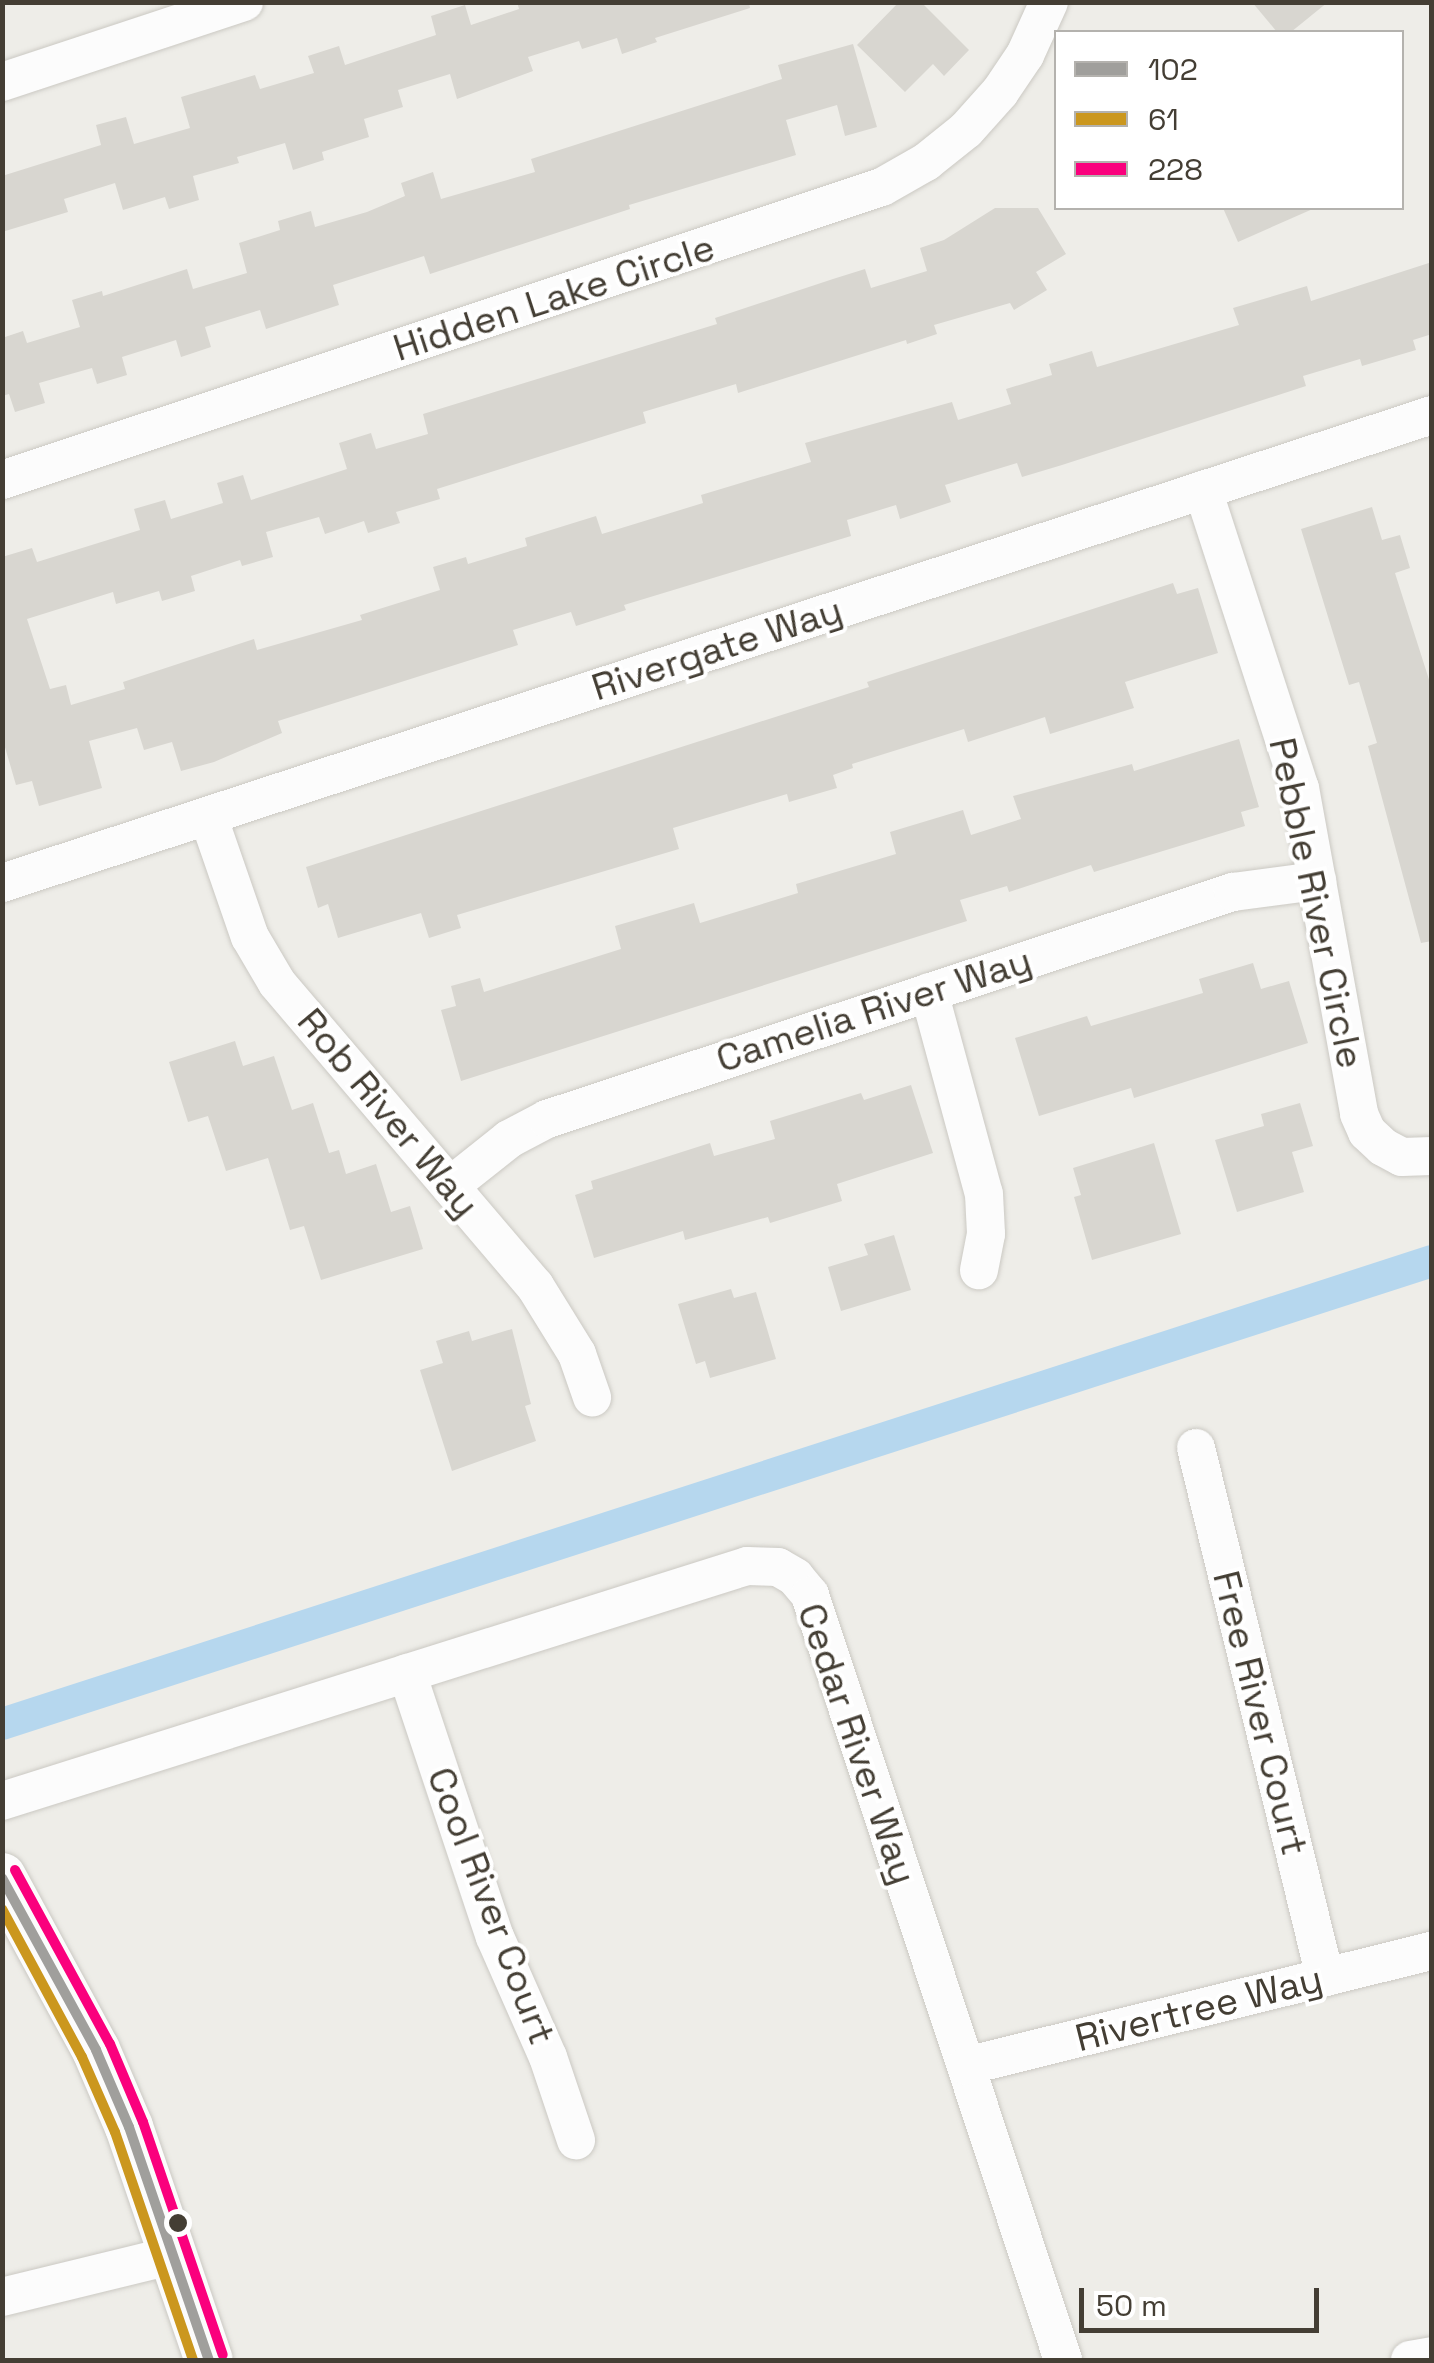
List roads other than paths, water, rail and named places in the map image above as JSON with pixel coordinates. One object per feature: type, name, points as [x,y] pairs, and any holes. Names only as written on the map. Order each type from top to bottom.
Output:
[{"type":"street","points":[[2,82],[244,2]]},
{"type":"street","name":"Hidden Lake Circle","points":[[2,480],[882,187],[926,162],[966,130],[1000,92],[1054,19]]},
{"type":"street","name":"Rivergate Way","points":[[2,883],[1432,415]]},
{"type":"street","name":"Pebble River Circle","points":[[1203,490],[1300,788],[1359,1114],[1383,1147],[1402,1156],[1432,1156]]},
{"type":"street","name":"Rob River Way","points":[[208,816],[250,937],[277,984],[556,1314],[578,1354],[592,1397]]},
{"type":"street","name":"Camelia River Way","points":[[450,1186],[482,1158],[547,1119],[1232,892],[1317,881]]},
{"type":"street","points":[[929,992],[984,1194],[986,1234],[979,1270]]},
{"type":"street","name":"Free River Court","points":[[1196,1448],[1325,1977]]},
{"type":"street","name":"Cedar River Way","points":[[2,1801],[747,1566],[778,1568],[796,1577],[810,1595],[1063,2360]]},
{"type":"street","name":"Cool River Court","points":[[407,1673],[495,1937],[548,2057],[576,2140]]},
{"type":"street","points":[[2,1877],[96,2050],[174,2255],[209,2360]]},
{"type":"street","name":"Rivertree Way","points":[[966,2066],[1432,1950]]},
{"type":"street","points":[[2,2297],[174,2255]]},
{"type":"street","points":[[1410,2360],[1432,2356]]},
{"type":"waterway","points":[[2,1724],[1432,1261]]}]
